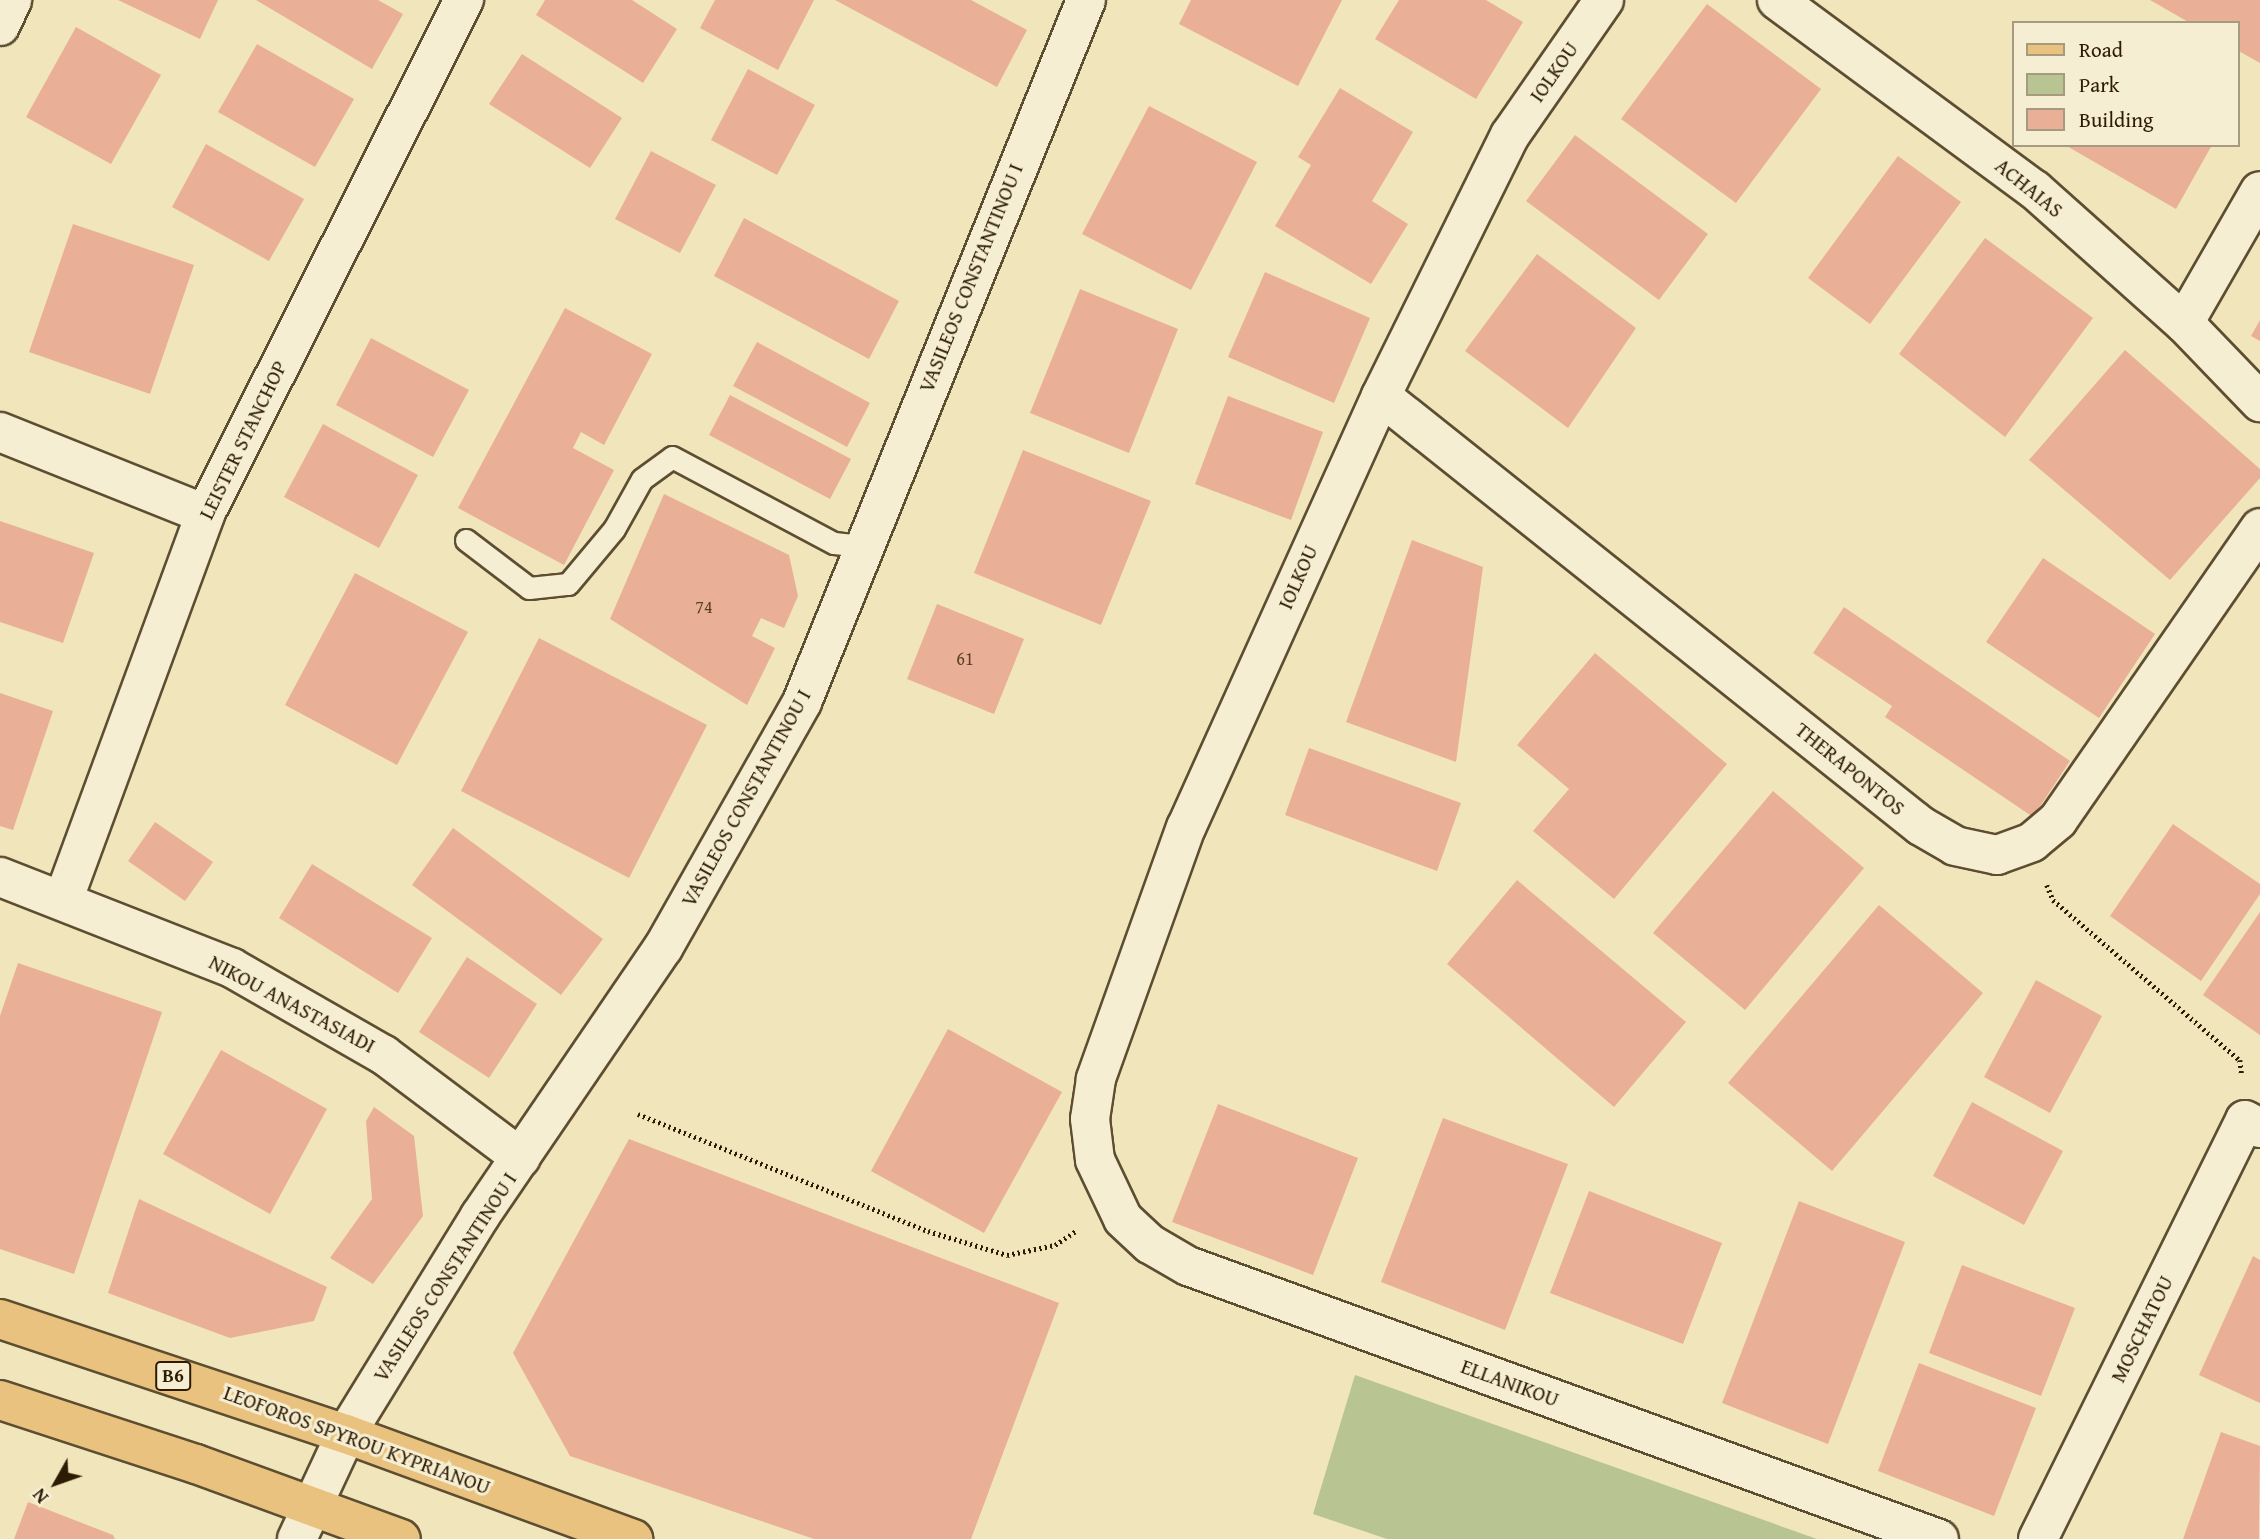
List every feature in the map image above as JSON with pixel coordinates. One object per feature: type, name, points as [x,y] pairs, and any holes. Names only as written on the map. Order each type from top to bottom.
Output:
[{"type":"main road","name":"LEOFOROS SPYROU KYPRIANOU","points":[[0,1319],[346,1434],[633,1539]]},
{"type":"main road","points":[[0,1400],[196,1464],[305,1524],[401,1539]]},
{"type":"street","points":[[0,26],[12,0]]},
{"type":"street","name":"LEISTER STANCHOP","points":[[64,898],[205,514],[464,0]]},
{"type":"street","name":"VASILEOS CONSTANTINOU I","points":[[305,1524],[346,1434],[480,1216],[663,948],[802,702],[1086,0]]},
{"type":"street","name":"IOLKOU","points":[[1110,1197],[1095,1160],[1090,1119],[1096,1079],[1185,827],[1381,396],[1510,135],[1604,0]]},
{"type":"street","name":"ACHAIAS","points":[[1777,0],[2035,190],[2185,323],[2260,402]]},
{"type":"street","points":[[2185,323],[2260,191]]},
{"type":"street","name":"THERAPONTOS","points":[[1381,396],[1921,826],[1955,846],[1997,855],[2032,842],[2058,820],[2260,528]]},
{"type":"street","points":[[0,432],[205,514]]},
{"type":"street","name":"NIKOU ANASTASIADI","points":[[0,877],[64,898],[232,968],[384,1055],[521,1158]]},
{"type":"street","name":"MOSCHATOU","points":[[2038,1539],[2253,1124]]},
{"type":"street","name":"ELLANIKOU","points":[[1110,1197],[1150,1244],[1188,1266],[1939,1539]]},
{"type":"lane","points":[[466,540],[529,588],[568,584],[614,529],[642,479],[672,457],[834,542],[864,546]]},
{"type":"path","points":[[2032,842],[2053,900],[2240,1060],[2253,1124]]},
{"type":"path","points":[[638,1114],[928,1231],[1007,1255],[1055,1245],[1110,1197]]},
{"type":"green space","points":[[1355,1375],[1817,1539],[1387,1539],[1313,1514]]},
{"type":"building","points":[[118,0],[218,0],[200,39]]},
{"type":"building","points":[[256,0],[378,0],[403,14],[372,69]]},
{"type":"building","points":[[545,0],[632,0],[677,29],[643,83],[536,15]]},
{"type":"building","points":[[715,0],[814,0],[778,70],[700,28]]},
{"type":"building","points":[[835,0],[971,0],[1027,30],[997,87]]},
{"type":"building","points":[[1191,0],[1342,0],[1298,86],[1179,24]]},
{"type":"building","points":[[1399,0],[1486,0],[1523,22],[1476,99],[1375,39]]},
{"type":"building","points":[[2150,0],[2260,0],[2260,63],[2239,51],[2239,21],[2187,21]]},
{"type":"building","points":[[1707,4],[1821,89],[1736,203],[1621,119]]},
{"type":"building","points":[[76,27],[161,75],[111,164],[26,117]]},
{"type":"building","points":[[257,44],[354,99],[315,167],[218,112]]},
{"type":"building","points":[[522,54],[622,118],[590,168],[489,104]]},
{"type":"building","points":[[748,69],[815,105],[777,175],[711,140]]},
{"type":"building","points":[[1340,88],[1413,132],[1372,201],[1408,224],[1371,284],[1275,226],[1311,165],[1298,157]]},
{"type":"building","points":[[1149,106],[1257,162],[1191,290],[1082,234]]},
{"type":"building","points":[[1575,135],[1708,234],[1659,300],[1526,201]]},
{"type":"building","points":[[206,144],[304,199],[269,261],[172,207]]},
{"type":"building","points":[[2068,147],[2211,147],[2176,209]]},
{"type":"building","points":[[651,151],[716,185],[680,253],[615,219]]},
{"type":"building","points":[[1898,156],[1961,202],[1870,324],[1808,278]]},
{"type":"building","points":[[744,218],[899,301],[869,359],[714,276]]},
{"type":"building","points":[[73,224],[194,265],[150,394],[29,352]]},
{"type":"building","points":[[1985,238],[2093,318],[2005,437],[1899,354]]},
{"type":"building","points":[[1537,254],[1636,328],[1568,428],[1465,351]]},
{"type":"building","points":[[1265,272],[1370,318],[1334,403],[1228,357]]},
{"type":"building","points":[[1080,289],[1178,329],[1129,453],[1030,413]]},
{"type":"building","points":[[565,308],[652,354],[604,445],[581,432],[573,448],[614,470],[564,565],[458,508]]},
{"type":"building","points":[[2260,320],[2260,341],[2251,336]]},
{"type":"building","points":[[371,338],[469,390],[433,457],[336,405]]},
{"type":"building","points":[[757,342],[870,403],[847,447],[733,386]]},
{"type":"building","points":[[2125,350],[2260,469],[2260,478],[2170,580],[2029,460]]},
{"type":"building","points":[[730,395],[851,459],[830,499],[709,435]]},
{"type":"building","points":[[1228,396],[1323,432],[1291,520],[1195,484]]},
{"type":"building","points":[[323,424],[418,475],[379,548],[284,497]]},
{"type":"building","points":[[1023,450],[1151,501],[1101,625],[974,573]]},
{"type":"building","points":[[664,494],[789,555],[798,596],[784,628],[761,618],[752,636],[775,648],[747,705],[610,619]]},
{"type":"building","points":[[0,521],[94,553],[63,643],[0,622]]},
{"type":"building","points":[[1412,540],[1483,567],[1456,762],[1346,722]]},
{"type":"building","points":[[2043,558],[2155,634],[2099,718],[1986,642]]},
{"type":"building","points":[[355,573],[468,632],[397,765],[285,705]]},
{"type":"building","points":[[937,604],[1024,639],[994,714],[907,679]]},
{"type":"building","points":[[1844,607],[2070,761],[2033,817],[1885,717],[1892,706],[1813,653]]},
{"type":"building","points":[[539,638],[707,725],[629,878],[461,791]]},
{"type":"building","points":[[1595,653],[1727,764],[1614,899],[1533,831],[1569,789],[1517,745]]},
{"type":"building","points":[[0,693],[53,711],[13,830],[0,826]]},
{"type":"building","points":[[1309,748],[1461,803],[1437,871],[1285,815]]},
{"type":"building","points":[[1773,791],[1864,868],[1745,1010],[1653,933]]},
{"type":"building","points":[[155,822],[213,862],[185,901],[128,861]]},
{"type":"building","points":[[2173,824],[2260,884],[2260,894],[2201,981],[2110,916]]},
{"type":"building","points":[[453,828],[603,939],[561,995],[412,885]]},
{"type":"building","points":[[312,864],[432,938],[398,993],[279,918]]},
{"type":"building","points":[[1517,880],[1686,1022],[1614,1107],[1447,964]]},
{"type":"building","points":[[1879,905],[1983,993],[1832,1171],[1728,1083]]},
{"type":"building","points":[[2260,912],[2260,1035],[2203,995]]},
{"type":"building","points":[[467,957],[537,1004],[489,1078],[419,1032]]},
{"type":"building","points":[[18,963],[162,1012],[74,1274],[0,1249],[0,1016]]},
{"type":"building","points":[[2036,980],[2102,1016],[2050,1113],[1984,1077]]},
{"type":"building","points":[[948,1029],[1062,1092],[984,1233],[871,1171]]},
{"type":"building","points":[[221,1050],[327,1109],[270,1214],[163,1154]]},
{"type":"building","points":[[1972,1102],[2063,1151],[2024,1225],[1933,1176]]},
{"type":"building","points":[[1218,1104],[1358,1158],[1313,1275],[1172,1222]]},
{"type":"building","points":[[374,1107],[414,1136],[423,1216],[373,1284],[330,1258],[372,1199],[366,1121]]},
{"type":"building","points":[[1443,1118],[1568,1164],[1505,1330],[1381,1282]]},
{"type":"building","points":[[629,1139],[1059,1303],[971,1539],[814,1539],[570,1456],[513,1353]]},
{"type":"building","points":[[1589,1191],[1722,1243],[1683,1344],[1550,1293]]},
{"type":"building","points":[[139,1199],[327,1287],[314,1321],[230,1338],[108,1293]]},
{"type":"building","points":[[1799,1201],[1905,1242],[1828,1444],[1722,1403]]},
{"type":"building","points":[[2253,1256],[2260,1260],[2260,1403],[2199,1375]]},
{"type":"building","points":[[1962,1265],[2075,1308],[2041,1396],[1929,1353]]},
{"type":"building","points":[[1919,1363],[2036,1408],[1994,1516],[1878,1471]]},
{"type":"building","points":[[2221,1432],[2260,1446],[2259,1539],[2183,1539]]},
{"type":"building","points":[[28,1502],[113,1535],[115,1539],[14,1539]]}]
